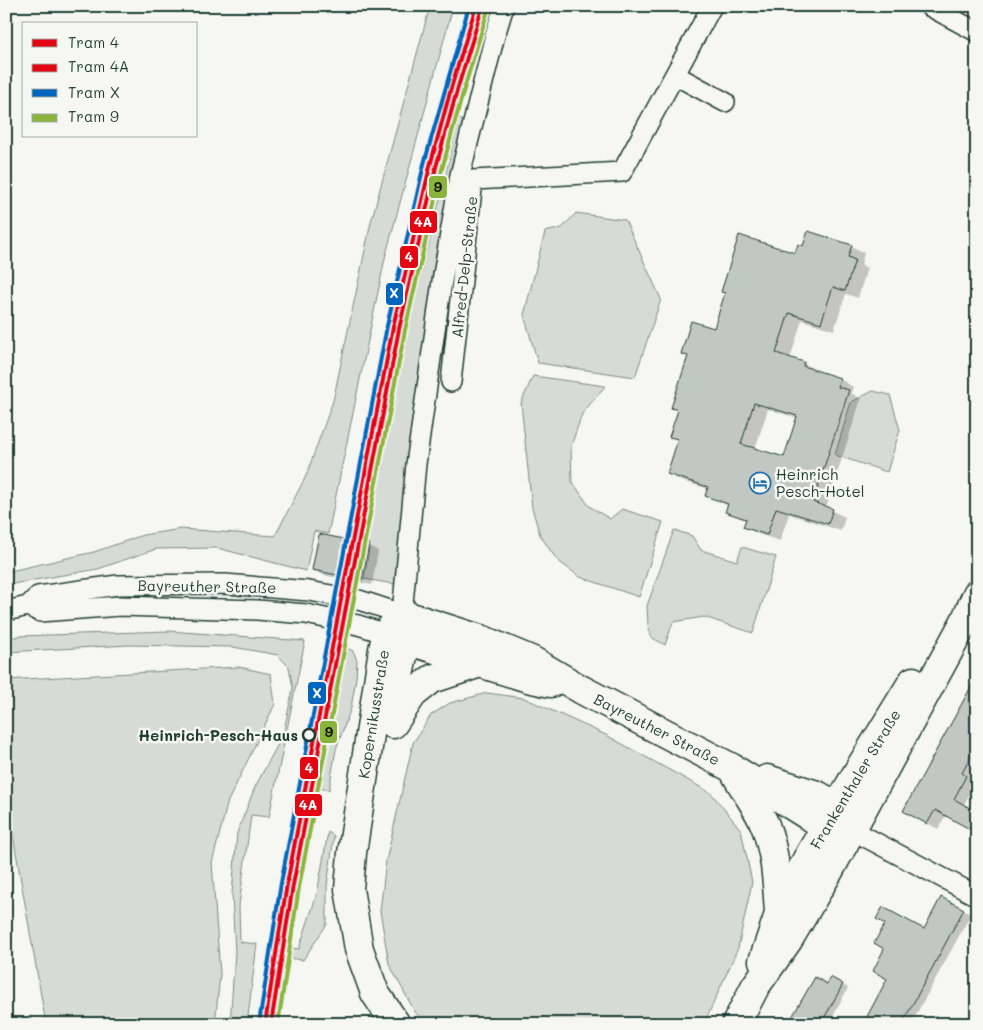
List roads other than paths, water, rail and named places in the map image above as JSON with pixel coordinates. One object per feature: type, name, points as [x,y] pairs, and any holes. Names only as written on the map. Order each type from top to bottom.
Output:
[{"type":"street","points":[[398,629],[416,464],[441,290],[459,184],[494,39],[504,6]]},
{"type":"street","name":"Alfred-Delp-Straße","points":[[451,382],[473,180],[622,172],[712,6]]},
{"type":"street","points":[[929,6],[977,32]]},
{"type":"street","points":[[675,74],[725,102]]},
{"type":"street","name":"Frankenthaler Straße","points":[[736,1024],[755,987],[789,939],[861,766],[977,581]]},
{"type":"street","name":"Bayreuther Straße","points":[[6,611],[28,606],[38,596],[118,585],[225,584],[309,591],[359,600],[398,629],[480,664],[528,678],[582,690]]},
{"type":"street","name":"Frankenthaler Straße","points":[[755,987],[778,914],[965,621],[977,594]]},
{"type":"street","name":"Bayreuther Straße","points":[[28,606],[40,612],[120,606],[256,610],[306,614],[354,624],[483,640],[533,661],[582,690],[732,768],[793,806],[839,820]]},
{"type":"street","name":"Kopernikusstraße","points":[[354,917],[388,732],[398,629]]},
{"type":"street","name":"Kopernikusstraße","points":[[396,1024],[375,993],[360,949],[349,890],[352,852],[398,629]]},
{"type":"street","points":[[388,732],[413,694],[432,679],[480,664]]},
{"type":"street","points":[[732,768],[764,824],[773,852],[777,873],[778,914]]},
{"type":"street","points":[[839,820],[977,896]]},
{"type":"tram line","name":"X","points":[[259,1023],[281,883],[387,326],[424,164],[469,6]]},
{"type":"tram line","name":"4","points":[[265,1024],[287,884],[393,327],[430,166],[476,6]]},
{"type":"tram line","name":"4A","points":[[271,1024],[293,885],[399,329],[436,167],[482,8]]},
{"type":"tram line","name":"9","points":[[278,1024],[299,887],[405,330],[442,169],[488,10]]},
{"type":"place","name":"Heinrich Pesch-Hotel","points":[[760,483]]},
{"type":"place","name":"Heinrich-Pesch-Haus","points":[[309,735]]}]
